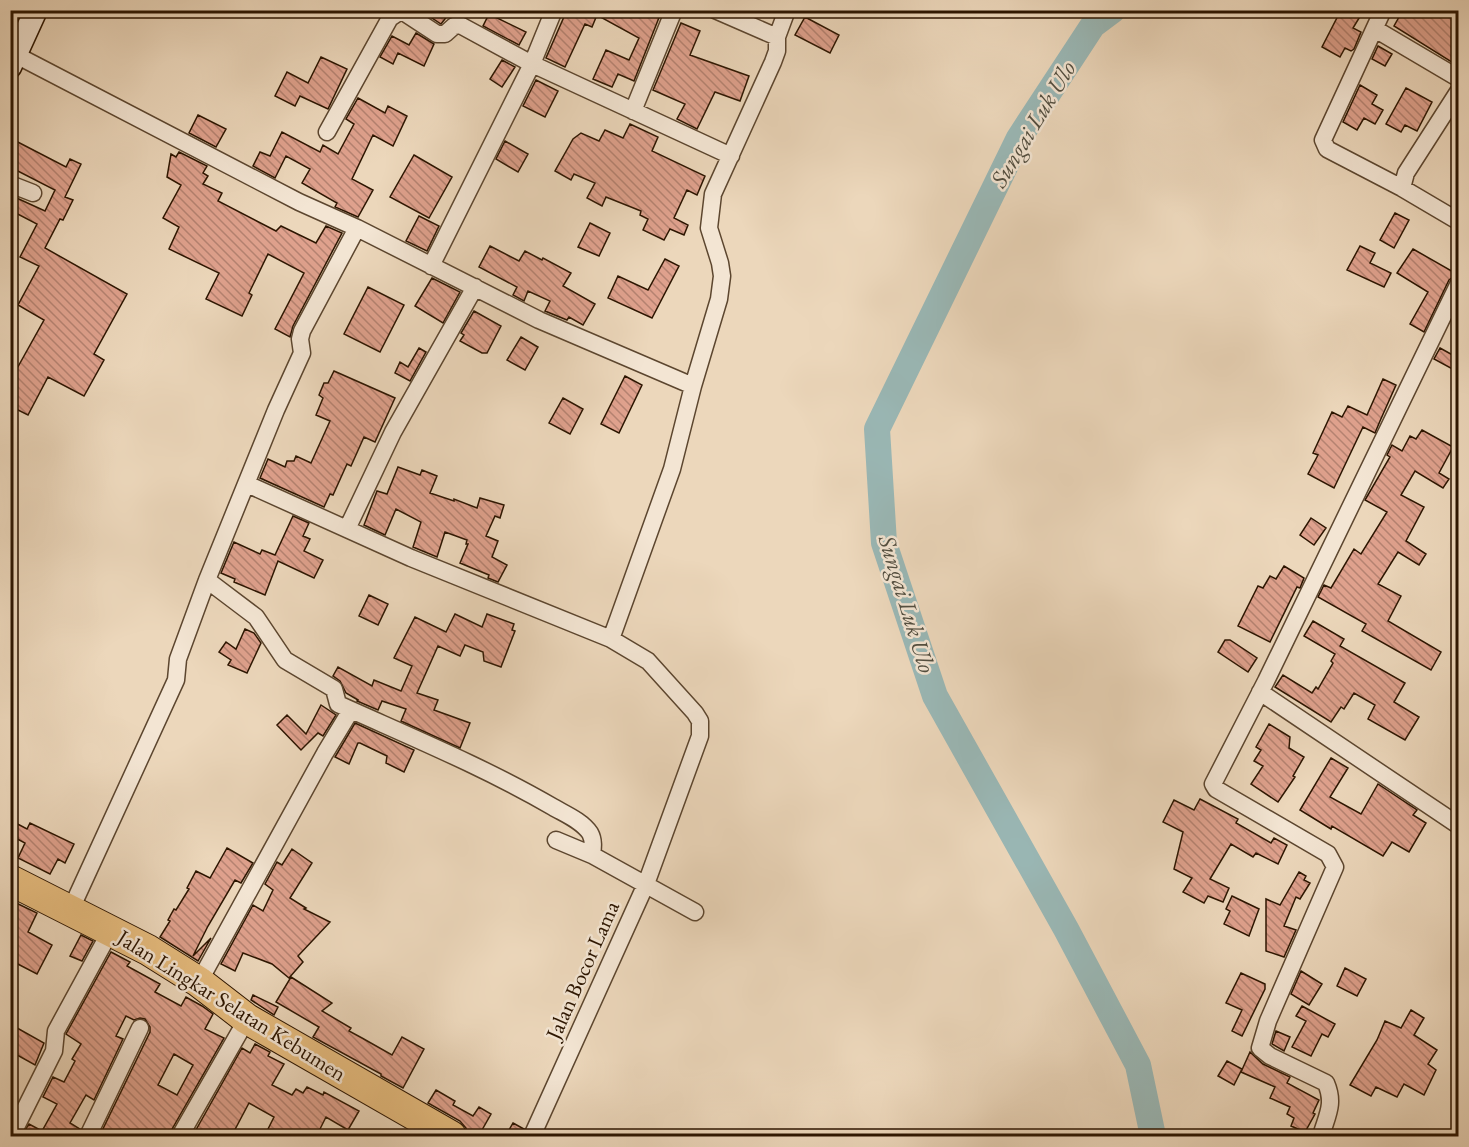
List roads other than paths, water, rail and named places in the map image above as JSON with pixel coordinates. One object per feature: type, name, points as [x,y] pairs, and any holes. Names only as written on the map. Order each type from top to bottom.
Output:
[{"type":"highway","name":"Jalan Lingkar Selatan Kebumen","points":[[10,880],[111,930],[199,982],[247,1019],[451,1137]]},
{"type":"main road","points":[[13,61],[36,10]]},
{"type":"street","points":[[431,266],[532,64],[554,10]]},
{"type":"street","points":[[633,111],[674,10]]},
{"type":"street","points":[[715,10],[777,37]]},
{"type":"street","points":[[247,484],[411,558],[611,639],[672,469],[693,386],[719,299],[722,276],[709,228],[713,194],[773,62],[777,51],[777,37],[787,10]]},
{"type":"street","points":[[1383,10],[1326,131],[1324,145],[1327,149],[1402,188],[1458,221]]},
{"type":"street","points":[[327,132],[390,18],[395,14],[405,13],[437,34],[445,34],[455,26],[468,25],[532,64],[731,156]]},
{"type":"street","points":[[1375,29],[1458,78]]},
{"type":"street","points":[[13,61],[475,286],[539,320],[693,386]]},
{"type":"street","points":[[1402,188],[1406,173],[1458,92]]},
{"type":"street","points":[[10,184],[33,193]]},
{"type":"street","points":[[71,909],[176,680],[178,659],[207,580],[276,410],[302,353],[300,339],[302,331],[357,228]]},
{"type":"street","points":[[1321,1137],[1330,1108],[1331,1095],[1326,1083],[1270,1056],[1260,1048],[1268,1022],[1335,867],[1328,854],[1216,789],[1213,784],[1458,285]]},
{"type":"street","points":[[347,529],[393,432],[475,286]]},
{"type":"street","points":[[207,580],[256,617],[285,660],[334,689],[338,704],[444,750],[496,776],[581,824],[590,833],[593,842],[592,855]]},
{"type":"street","name":"Jalan Bocor Lama","points":[[532,1137],[646,884],[700,736],[700,722],[695,713],[648,661],[611,639]]},
{"type":"street","points":[[1260,692],[1458,825]]},
{"type":"street","points":[[199,982],[351,710]]},
{"type":"street","points":[[556,840],[592,855],[695,912]]},
{"type":"street","points":[[16,1125],[54,1051],[56,1032],[111,930]]},
{"type":"street","points":[[180,1137],[247,1019]]},
{"type":"street","points":[[88,1137],[140,1028]]},
{"type":"waterway","name":"Sungai Luk Ulo","points":[[1113,10],[1093,25],[1019,138],[877,429],[884,543],[935,696],[1066,929],[1138,1065],[1153,1136]]}]
